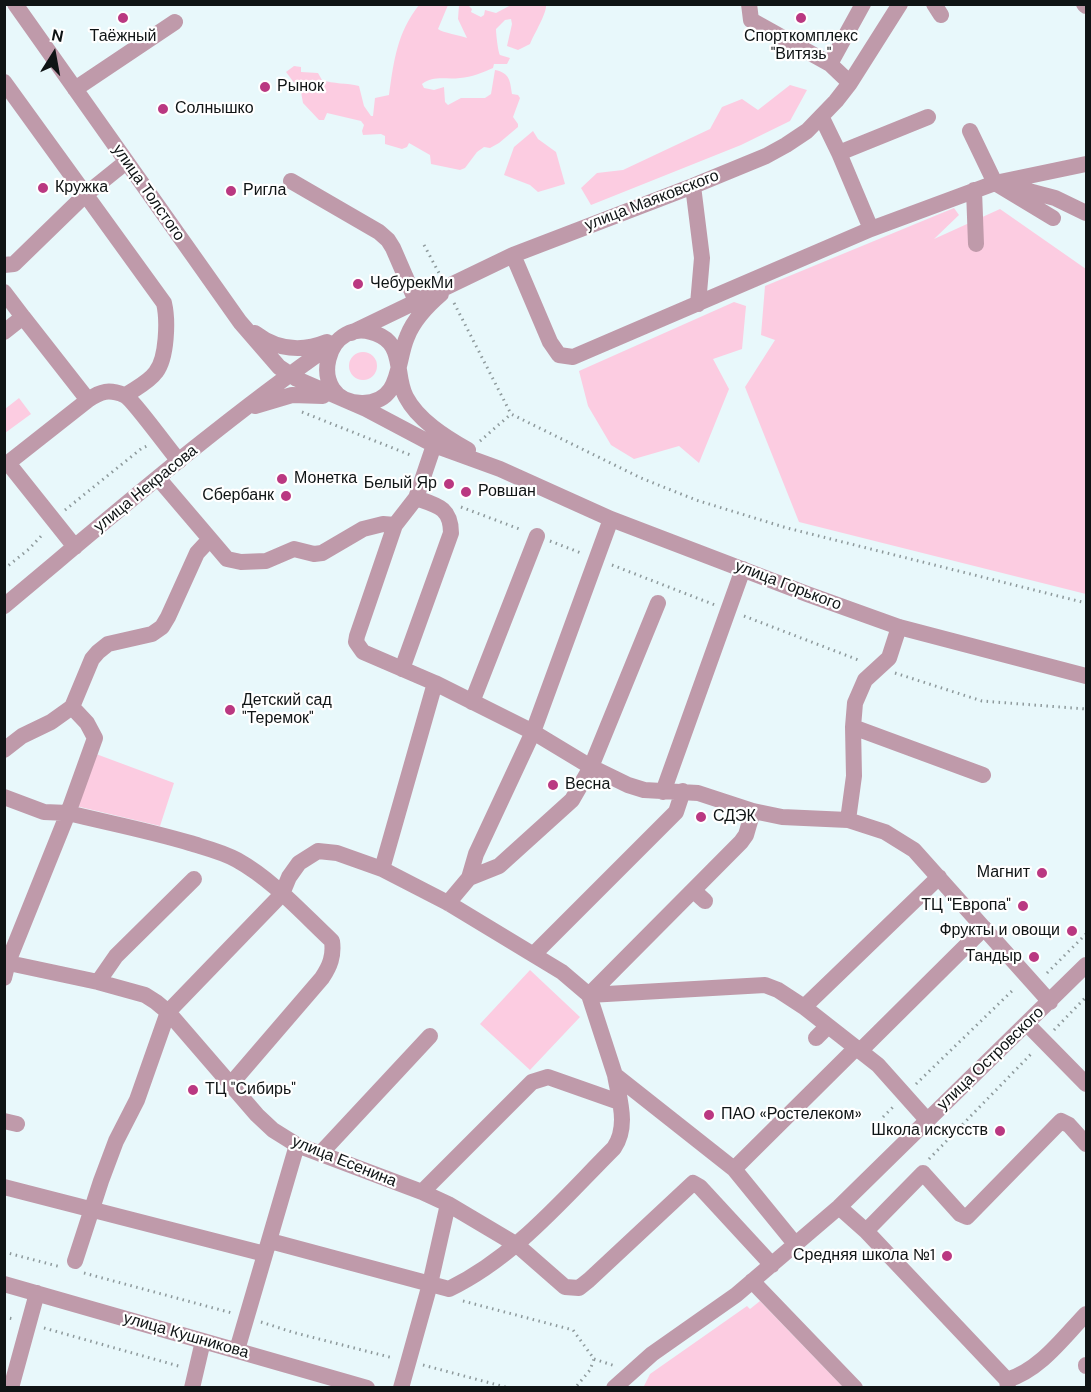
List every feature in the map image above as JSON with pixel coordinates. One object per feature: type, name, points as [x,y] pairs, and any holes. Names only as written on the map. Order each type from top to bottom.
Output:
[{"type":"street","name":"улица Толстого","points":[[15,4],[240,322],[270,358],[305,384],[349,401]]},
{"type":"street","points":[[749,4],[751,20],[830,64],[850,83]]},
{"type":"street","points":[[830,64],[863,4]]},
{"type":"street","name":"улица Маяковского","points":[[344,337],[513,255],[766,156],[807,131],[822,118],[850,83],[900,4]]},
{"type":"street","points":[[75,89],[175,22]]},
{"type":"street","points":[[4,82],[164,303],[166,314],[161,362],[158,371],[151,378],[126,395],[101,392],[6,464],[75,547]]},
{"type":"street","points":[[839,153],[928,117]]},
{"type":"street","points":[[822,118],[871,229]]},
{"type":"street","points":[[970,131],[995,183],[1053,218]]},
{"type":"street","points":[[4,265],[14,264],[85,195],[126,162]]},
{"type":"street","points":[[513,255],[550,342],[559,355],[573,357],[871,229],[974,190],[995,183],[1086,164]]},
{"type":"street","points":[[291,181],[379,232],[388,240],[416,301]]},
{"type":"street","points":[[995,183],[1036,191],[1086,213]]},
{"type":"street","points":[[693,186],[702,258],[698,304]]},
{"type":"street","points":[[974,190],[976,244]]},
{"type":"street","points":[[242,410],[291,395],[372,402],[385,395],[395,384],[407,336],[414,322],[451,285]]},
{"type":"street","points":[[4,292],[88,400]]},
{"type":"street","points":[[4,332],[23,317]]},
{"type":"street","points":[[240,322],[259,336],[285,348],[307,348],[365,331],[384,338],[394,349],[399,369]]},
{"type":"street","points":[[344,337],[329,353],[327,372],[334,389],[349,401]]},
{"type":"street","name":"улица Некрасова","points":[[4,606],[242,410],[289,374],[344,337]]},
{"type":"street","name":"улица Горького","points":[[399,369],[402,389],[417,412],[458,445],[500,469]]},
{"type":"street","points":[[126,395],[179,461]]},
{"type":"street","name":"улица Горького","points":[[349,401],[434,445],[500,469],[611,519],[743,569],[899,627],[1086,676]]},
{"type":"street","points":[[434,445],[416,498],[395,525],[356,642],[363,652],[435,683],[533,732],[628,786],[663,792],[683,791],[782,817],[848,820],[885,832],[914,850],[1050,1002]]},
{"type":"street","points":[[158,478],[227,559],[241,562],[266,561],[294,549],[322,554],[363,529],[374,525],[395,525]]},
{"type":"street","points":[[402,669],[451,533],[446,513],[441,507],[416,498]]},
{"type":"street","points":[[448,903],[469,878],[476,854],[533,732],[611,519]]},
{"type":"street","points":[[472,702],[537,536]]},
{"type":"street","points":[[4,750],[22,736],[51,722],[72,707],[92,659],[108,644],[152,634],[162,627],[197,553],[210,539]]},
{"type":"street","points":[[663,792],[743,569]]},
{"type":"street","points":[[469,878],[499,866],[572,800],[591,767],[658,603]]},
{"type":"street","points":[[848,820],[854,776],[855,703],[865,680],[889,658],[899,627]]},
{"type":"street","points":[[382,869],[435,683]]},
{"type":"street","points":[[6,967],[68,813],[95,738],[93,731],[72,707]]},
{"type":"street","points":[[853,727],[983,775]]},
{"type":"street","points":[[534,954],[676,812],[683,791]]},
{"type":"street","points":[[4,797],[44,812],[68,813],[172,837],[216,851],[249,867],[282,894],[332,941],[333,953],[329,968],[322,978],[230,1085]]},
{"type":"street","points":[[589,995],[700,896],[746,835],[753,811]]},
{"type":"street","points":[[4,1187],[92,1210],[268,1247],[449,1289],[517,1245],[614,1148],[619,1140],[622,1126],[615,1075],[589,995],[562,972],[448,903],[382,869],[337,852],[318,851],[299,863],[282,894],[168,1012],[136,1100],[116,1141],[92,1210],[75,1261]]},
{"type":"street","points":[[804,1007],[939,877]]},
{"type":"street","points":[[98,982],[116,956],[194,879]]},
{"type":"street","points":[[734,1169],[984,928]]},
{"type":"street","name":"улица Островского","points":[[617,1385],[652,1354],[752,1281],[839,1207],[1086,965]]},
{"type":"street","name":"улица Есенина","points":[[6,967],[98,982],[145,995],[168,1012],[230,1085],[265,1123],[283,1138],[448,1204],[517,1245],[565,1287],[579,1288],[693,1183],[700,1187],[772,1264]]},
{"type":"street","points":[[589,995],[765,985],[778,990],[804,1007],[878,1065],[928,1121]]},
{"type":"street","points":[[1027,1024],[1086,1084]]},
{"type":"street","points":[[816,1038],[828,1026]]},
{"type":"street","points":[[320,1154],[430,1036]]},
{"type":"street","points":[[615,1075],[734,1169],[796,1245]]},
{"type":"street","points":[[422,1192],[532,1082],[548,1077],[619,1102]]},
{"type":"street","points":[[866,1232],[923,1173],[960,1214],[967,1217],[1061,1121],[1069,1125],[1086,1144]]},
{"type":"street","points":[[237,1350],[297,1145]]},
{"type":"street","points":[[401,1388],[430,1284],[448,1204]]},
{"type":"street","points":[[839,1207],[866,1232],[1008,1384],[1036,1366],[1086,1314]]},
{"type":"street","points":[[752,1281],[855,1388]]},
{"type":"street","name":"улица Кушникова","points":[[4,1284],[367,1388]]},
{"type":"street","points":[[11,1388],[37,1293]]},
{"type":"street","points":[[194,1379],[203,1341]]},
{"type":"path","points":[[424,245],[451,285],[511,414],[641,478],[696,500],[787,528],[1086,603]]},
{"type":"path","points":[[292,408],[429,462]]},
{"type":"path","points":[[480,441],[511,414]]},
{"type":"path","points":[[4,569],[29,549],[70,504],[142,448],[163,443]]},
{"type":"path","points":[[451,503],[879,668],[982,702],[1085,710]]},
{"type":"path","points":[[883,1117],[1020,982],[1041,979],[1086,934]]},
{"type":"path","points":[[927,1161],[1086,997]]},
{"type":"path","points":[[449,1289],[459,1300],[573,1330],[594,1359],[590,1370],[576,1388]]},
{"type":"path","points":[[4,1317],[29,1323],[194,1379]]},
{"type":"shaded area","points":[[419,5],[448,5],[438,29],[467,38],[458,19],[459,5],[468,5],[472,9],[471,12],[481,17],[485,10],[496,13],[511,5],[546,5],[530,44],[518,50],[507,46],[511,19],[505,20],[496,29],[500,55],[510,58],[507,64],[494,64],[493,68],[469,77],[436,79],[422,84],[424,88],[434,90],[444,87],[445,102],[448,105],[461,98],[485,98],[491,94],[495,70],[506,75],[510,81],[512,94],[520,98],[513,117],[518,127],[499,143],[490,148],[484,147],[477,152],[465,168],[460,170],[431,164],[430,155],[409,143],[402,149],[385,144],[385,136],[381,134],[363,135],[364,125],[361,121],[327,113],[324,120],[319,120],[303,103],[301,92],[286,72],[294,66],[301,67],[301,72],[318,73],[322,80],[359,86],[364,106],[373,116],[375,98],[389,95],[401,37]]},
{"type":"shaded area","points":[[790,85],[807,90],[790,121],[741,145],[591,205],[581,188],[597,173],[623,170],[710,129],[722,107],[742,99],[758,110]]},
{"type":"shaded area","points":[[533,131],[538,139],[556,152],[565,184],[538,192],[530,185],[504,175],[514,147]]},
{"type":"shaded area","points":[[954,208],[959,215],[934,239],[1000,209],[1086,269],[1086,594],[799,522],[745,387],[775,340],[761,335],[765,286]]},
{"type":"shaded area","points":[[734,302],[746,306],[742,349],[713,359],[729,389],[699,463],[679,446],[634,459],[611,445],[588,406],[579,371]]},
{"type":"shaded area","points":[[363,352],[373,356],[377,366],[373,376],[363,380],[353,376],[349,366],[353,356]]},
{"type":"shaded area","points":[[19,398],[31,414],[5,433],[5,409]]},
{"type":"shaded area","points":[[96,754],[174,783],[160,826],[76,806]]},
{"type":"shaded area","points":[[530,970],[580,1017],[530,1070],[480,1024]]},
{"type":"shaded area","points":[[760,1301],[844,1388],[643,1388],[650,1374],[747,1306],[750,1309]]},
{"type":"place","name":"Таёжный","points":[[123,18]]},
{"type":"place","name":"Спорткомплекс \"Витязь\"","points":[[801,18]]},
{"type":"place","name":"Рынок","points":[[265,87]]},
{"type":"place","name":"Солнышко","points":[[163,109]]},
{"type":"place","name":"Кружка","points":[[43,188]]},
{"type":"place","name":"Ригла","points":[[231,191]]},
{"type":"place","name":"ЧебурекМи","points":[[358,284]]},
{"type":"place","name":"Монетка","points":[[282,479]]},
{"type":"place","name":"Белый Яр","points":[[449,484]]},
{"type":"place","name":"Ровшан","points":[[466,492]]},
{"type":"place","name":"Сбербанк","points":[[286,496]]},
{"type":"place","name":"Детский сад \"Теремок\"","points":[[230,710]]},
{"type":"place","name":"Весна","points":[[553,785]]},
{"type":"place","name":"СДЭК","points":[[701,817]]},
{"type":"place","name":"Магнит","points":[[1042,873]]},
{"type":"place","name":"ТЦ \"Европа\"","points":[[1023,906]]},
{"type":"place","name":"Фрукты и овощи","points":[[1072,931]]},
{"type":"place","name":"Тандыр","points":[[1034,957]]},
{"type":"place","name":"ТЦ \"Сибирь\"","points":[[193,1090]]},
{"type":"place","name":"ПАО «Ростелеком»","points":[[709,1115]]},
{"type":"place","name":"Школа искусств","points":[[1000,1131]]},
{"type":"place","name":"Средняя школа №1","points":[[947,1256]]}]
